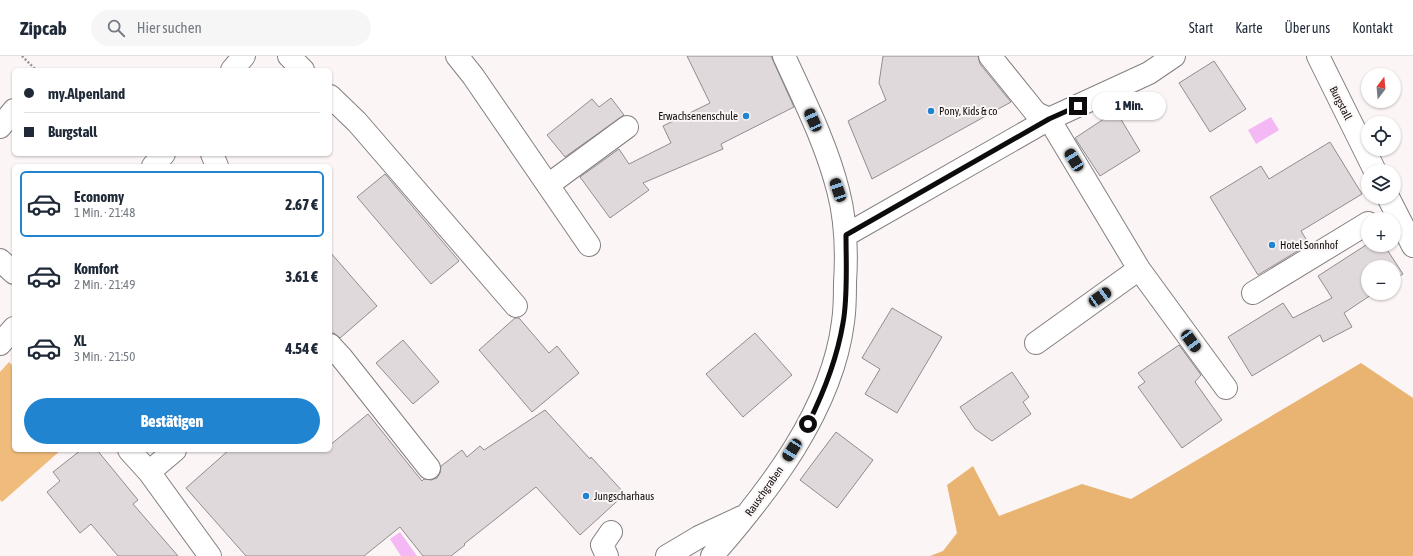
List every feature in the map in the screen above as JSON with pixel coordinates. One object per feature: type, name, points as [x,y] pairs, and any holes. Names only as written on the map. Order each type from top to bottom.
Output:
[{"type":"street","points":[[234,68],[244,56]]},
{"type":"street","points":[[288,56],[301,68]]},
{"type":"street","points":[[457,56],[477,82],[589,245]]},
{"type":"street","name":"Rauschgraben","points":[[712,556],[748,514],[800,437],[822,396],[834,361],[843,322],[846,235],[838,190],[824,147],[784,56]]},
{"type":"street","points":[[990,56],[1036,113],[1049,119],[1139,269],[1226,388]]},
{"type":"street","points":[[846,235],[1049,119],[1149,73],[1174,56]]},
{"type":"street","name":"Burgstall","points":[[1318,56],[1372,164]]},
{"type":"street","points":[[332,98],[357,122],[516,306]]},
{"type":"street","points":[[0,127],[12,112]]},
{"type":"street","points":[[548,185],[628,127]]},
{"type":"street","points":[[155,164],[162,156]]},
{"type":"street","points":[[1380,212],[1387,204]]},
{"type":"street","points":[[1392,204],[1413,246]]},
{"type":"street","points":[[1253,293],[1361,227]]},
{"type":"street","points":[[0,260],[12,271]]},
{"type":"street","points":[[1036,343],[1139,269]]},
{"type":"street","points":[[0,344],[12,330]]},
{"type":"street","points":[[332,347],[430,468]]},
{"type":"street","points":[[131,452],[149,472],[210,556]]},
{"type":"street","points":[[149,472],[173,452]]},
{"type":"street","points":[[668,556],[699,537],[748,514]]},
{"type":"street","points":[[607,556],[602,545],[611,532]]},
{"type":"path","points":[[22,56],[34,68]]},
{"type":"shaded area","points":[[1271,117],[1279,130],[1256,144],[1248,130]]},
{"type":"shaded area","points":[[9,362],[12,365],[12,452],[59,452],[2,502],[0,500],[0,372]]},
{"type":"shaded area","points":[[1361,363],[1413,398],[1413,556],[930,556],[943,551],[957,533],[947,485],[973,466],[999,516],[1082,484],[1131,499]]},
{"type":"shaded area","points":[[400,532],[417,556],[401,556],[390,539]]},
{"type":"building","points":[[687,56],[771,56],[794,107],[721,144],[723,149],[643,183],[649,190],[610,218],[580,177],[619,149],[629,164],[671,143],[663,126],[710,103]]},
{"type":"building","name":"Pony, Kids & co","points":[[883,56],[978,56],[980,64],[1011,102],[872,179],[848,121],[886,100],[879,83]]},
{"type":"building","points":[[1214,61],[1246,109],[1210,132],[1179,83]]},
{"type":"building","points":[[611,98],[624,115],[565,157],[547,135],[592,99],[599,107]]},
{"type":"building","points":[[1116,111],[1140,151],[1100,176],[1075,138]]},
{"type":"building","points":[[1330,142],[1361,195],[1301,231],[1309,244],[1258,275],[1210,197],[1261,166],[1269,179]]},
{"type":"building","points":[[385,174],[459,261],[431,284],[357,197]]},
{"type":"building","points":[[1361,248],[1361,252],[1389,252],[1394,260],[1361,260],[1361,300],[1364,300],[1344,313],[1352,327],[1323,342],[1320,335],[1252,376],[1228,337],[1283,303],[1293,318],[1332,298],[1318,276]]},
{"type":"building","points":[[332,254],[377,306],[340,338],[332,333]]},
{"type":"building","points":[[892,308],[942,337],[897,413],[865,394],[880,369],[862,358]]},
{"type":"building","points":[[515,318],[519,318],[549,353],[557,346],[579,373],[532,412],[479,350]]},
{"type":"building","points":[[755,333],[792,375],[743,417],[706,374]]},
{"type":"building","points":[[403,340],[439,382],[413,404],[376,363]]},
{"type":"building","points":[[1179,345],[1201,375],[1195,382],[1222,420],[1182,448],[1138,387],[1145,382],[1138,373]]},
{"type":"building","points":[[1012,372],[1029,397],[1023,402],[1031,414],[992,441],[975,429],[960,407]]},
{"type":"building","points":[[545,410],[590,459],[591,457],[625,494],[580,535],[536,487],[451,556],[423,556],[400,527],[364,556],[246,556],[186,488],[227,452],[332,452],[332,443],[368,414],[422,481],[424,479],[431,480],[437,478],[440,473],[441,466],[462,450],[467,457],[480,446],[484,450]]},
{"type":"building","points":[[836,432],[873,460],[837,508],[800,480]]},
{"type":"building","points":[[78,452],[99,452],[138,500],[133,504],[178,556],[118,556],[91,524],[80,533],[47,492],[60,481],[53,472]]},
{"type":"place","name":"Pony, Kids & co","points":[[931,111]]},
{"type":"place","name":"Erwachsenenschule","points":[[746,116]]},
{"type":"place","name":"Hotel Sonnhof","points":[[1272,245]]},
{"type":"place","name":"Jungscharhaus","points":[[586,496]]},
{"type":"route","points":[[808,424],[822,396],[834,361],[843,322],[846,272],[846,235],[1049,119],[1078,106]]}]
